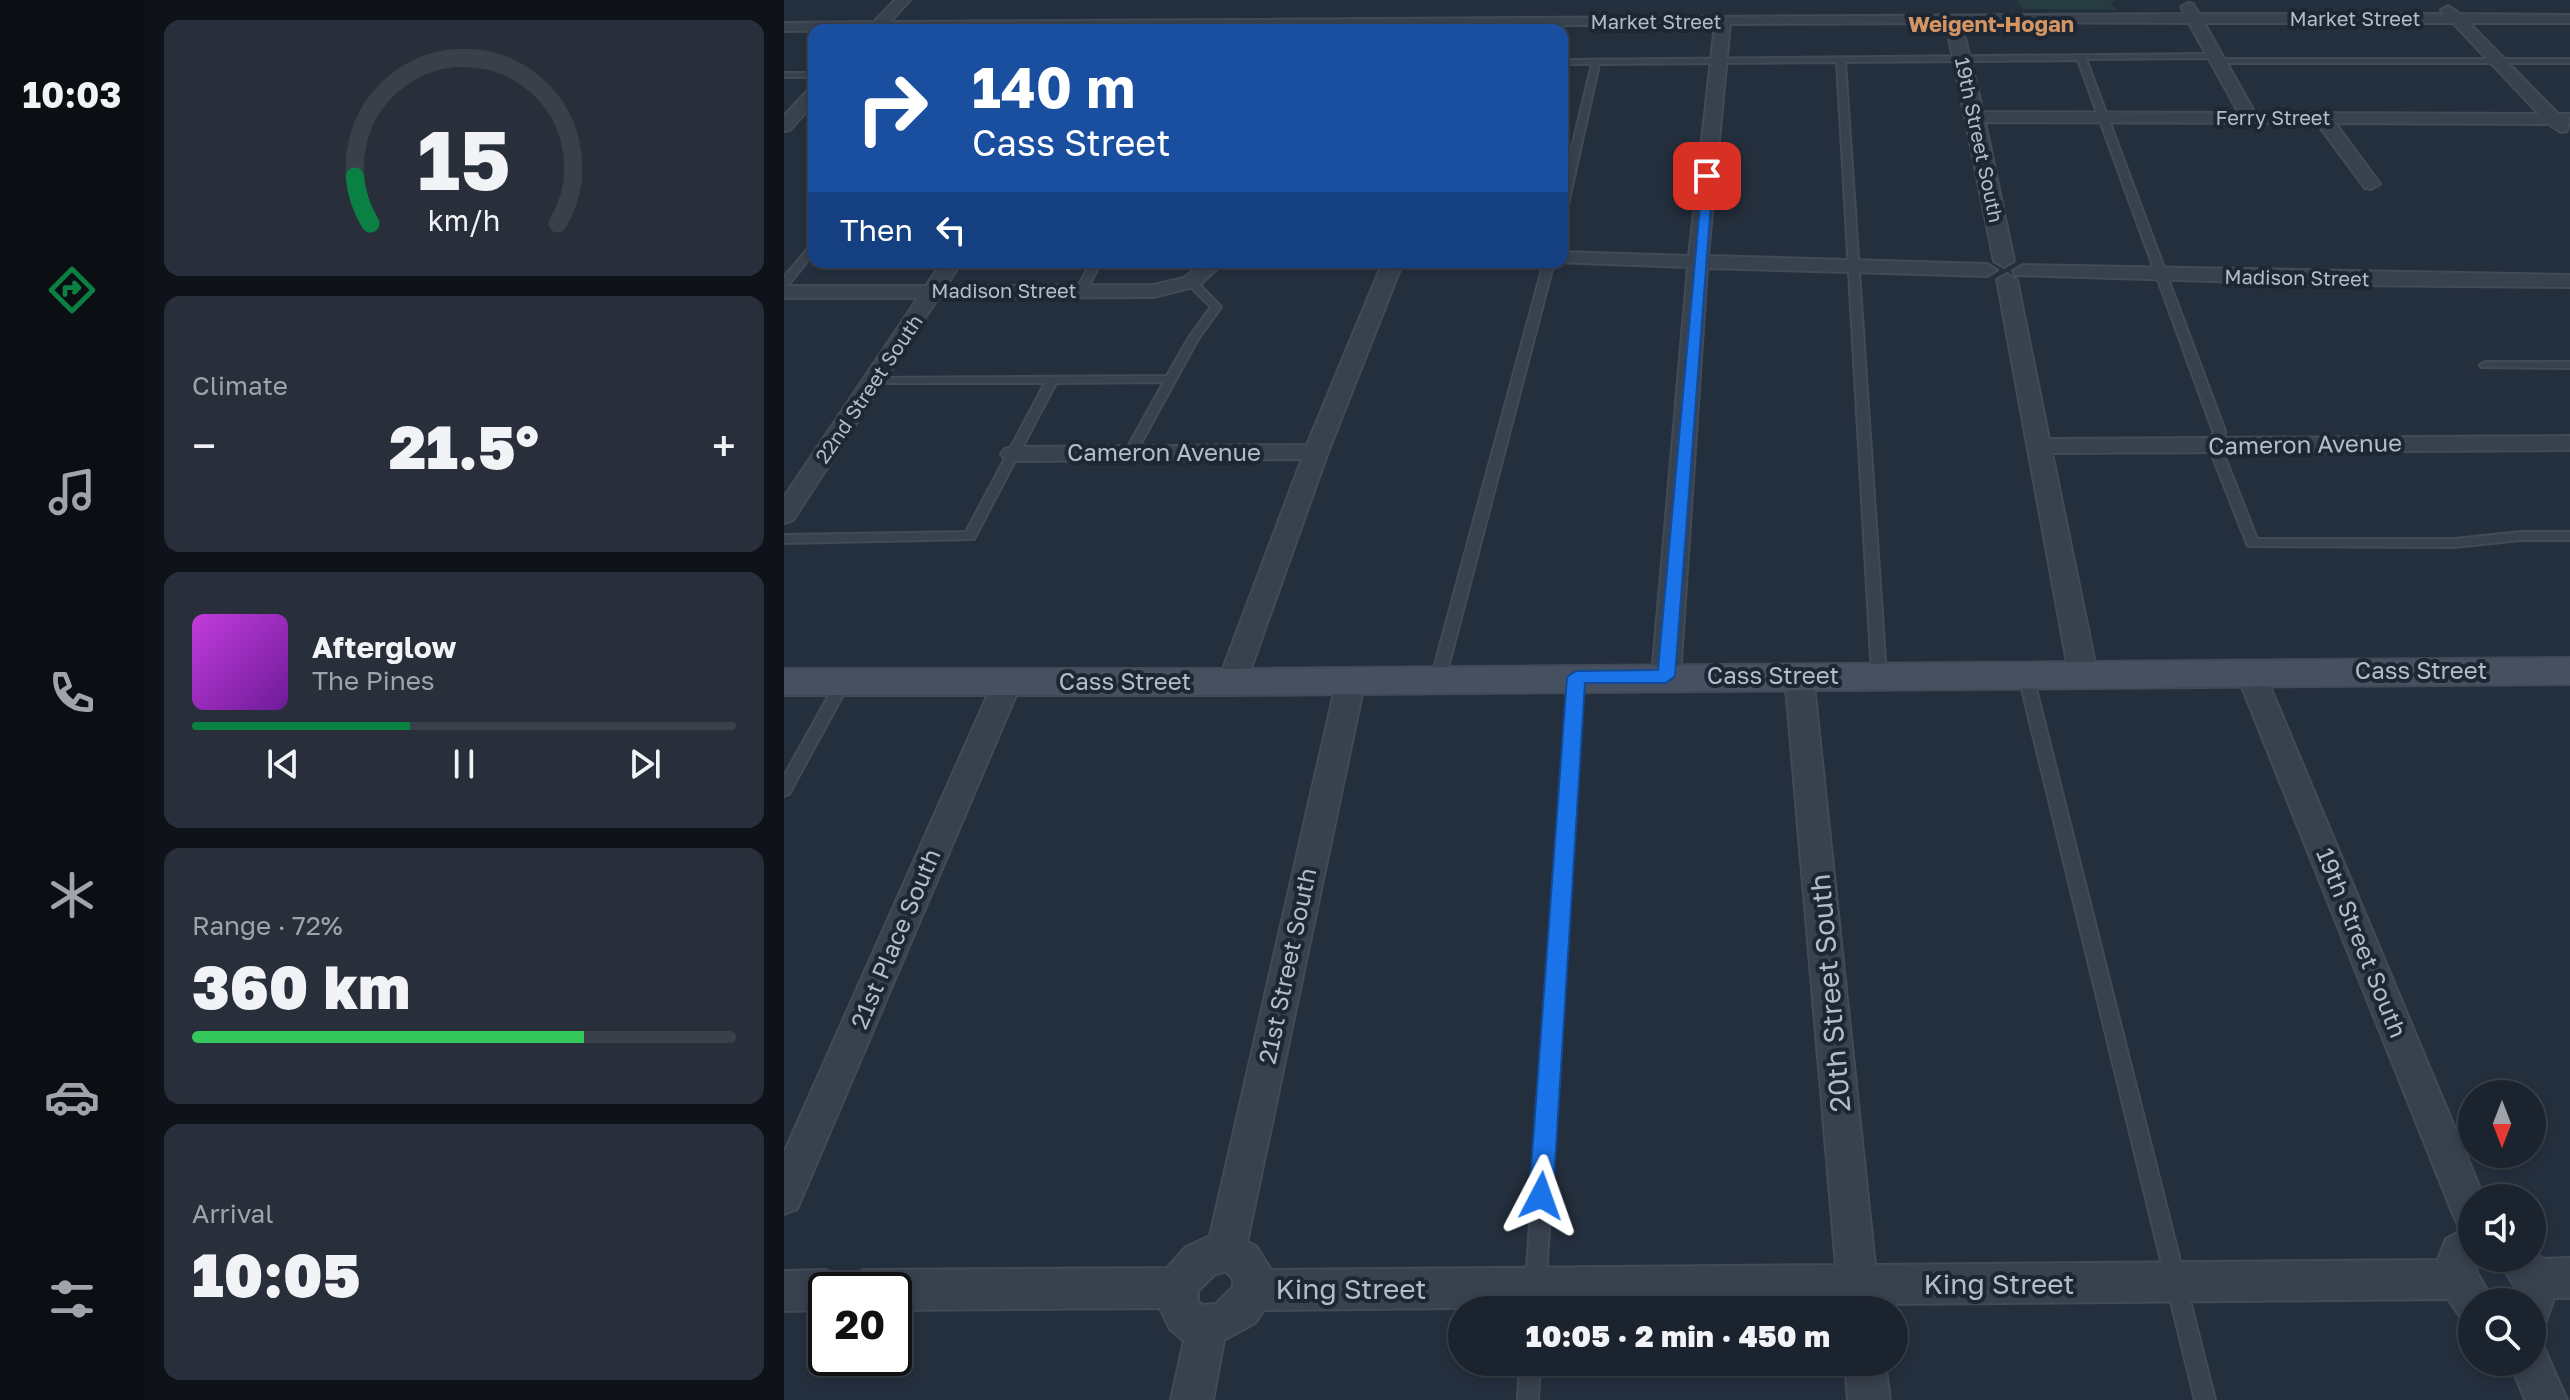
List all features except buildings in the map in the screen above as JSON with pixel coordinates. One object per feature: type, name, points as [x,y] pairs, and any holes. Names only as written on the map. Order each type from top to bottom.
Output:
[{"type":"street","points":[[879,24],[903,0]]},
{"type":"street","points":[[1752,0],[1752,21]]},
{"type":"street","points":[[1988,0],[1996,19]]},
{"type":"street","points":[[2183,0],[2250,118]]},
{"type":"street","points":[[2439,0],[2494,61],[2562,119],[2570,136]]},
{"type":"street","points":[[1500,24],[1513,18],[1516,8]]},
{"type":"street","points":[[1104,24],[1113,9]]},
{"type":"street","name":"Market Street","points":[[1568,25],[1996,19],[2570,19]]},
{"type":"street","name":"19th Street South","points":[[1953,20],[1976,117],[2083,673]]},
{"type":"street","points":[[1666,676],[1698,262],[1723,21]]},
{"type":"street","name":"Market Street","points":[[784,27],[808,27]]},
{"type":"street","points":[[784,128],[808,100]]},
{"type":"street","name":"Ferry Street","points":[[1976,117],[2562,119]]},
{"type":"street","points":[[2322,118],[2371,184]]},
{"type":"street","points":[[784,128],[802,129]]},
{"type":"street","name":"Madison Street","points":[[1568,258],[2162,275],[2570,281]]},
{"type":"street","name":"22nd Street South","points":[[784,515],[948,268]]},
{"type":"street","name":"Madison Street","points":[[784,292],[1153,291],[1191,282],[1208,268]]},
{"type":"street","points":[[1232,682],[1316,452],[1391,268]]},
{"type":"street","name":"Cameron Avenue","points":[[2041,446],[2570,443]]},
{"type":"street","name":"Cameron Avenue","points":[[1013,454],[1316,452]]},
{"type":"street","name":"Cass Street","points":[[784,682],[1232,682],[2025,673],[2570,671]]},
{"type":"street","name":"19th Street South","points":[[2250,672],[2460,1184]]},
{"type":"street","name":"20th Street South","points":[[1799,676],[1859,1296]]},
{"type":"street","name":"21st Street South","points":[[1226,1252],[1351,680]]},
{"type":"street","name":"21st Place South","points":[[784,1196],[1008,681]]},
{"type":"street","points":[[1226,1252],[1244,1259],[1250,1267],[1252,1290],[1242,1310],[1231,1319],[1207,1327],[1186,1320],[1177,1300],[1182,1278],[1207,1255],[1226,1252]]},
{"type":"street","name":"King Street","points":[[1882,1296],[2176,1283],[2468,1275]]},
{"type":"street","points":[[912,1290],[1178,1288]]},
{"type":"street","points":[[784,1291],[808,1290]]},
{"type":"street","name":"King Street","points":[[1252,1290],[1448,1296]]},
{"type":"street","points":[[1192,1400],[1207,1327]]},
{"type":"street","points":[[1866,1376],[1869,1400]]},
{"type":"street","points":[[2536,1376],[2546,1400]]},
{"type":"lane","points":[[2081,57],[2219,431],[2217,445],[2252,543],[2454,543],[2521,536],[2570,536]]},
{"type":"lane","points":[[1568,62],[2081,57],[2570,61]]},
{"type":"lane","points":[[1841,60],[1851,266],[1879,675]]},
{"type":"lane","points":[[1568,183],[1596,62]]},
{"type":"lane","points":[[784,75],[808,75]]},
{"type":"lane","points":[[784,283],[808,254]]},
{"type":"lane","points":[[1081,291],[1093,268]]},
{"type":"lane","points":[[1438,679],[1547,268]]},
{"type":"lane","points":[[1131,452],[1193,339],[1216,307],[1191,282]]},
{"type":"lane","points":[[2485,365],[2570,365]]},
{"type":"lane","points":[[784,539],[970,536],[1052,379]]},
{"type":"lane","points":[[875,380],[1172,379]]},
{"type":"lane","points":[[2025,673],[2205,1400]]},
{"type":"lane","points":[[1534,1296],[1576,677]]},
{"type":"lane","points":[[784,790],[843,682]]},
{"type":"lane","points":[[1528,1400],[1529,1376]]},
{"type":"green space","points":[[2017,0],[2116,0],[2110,2],[2117,10],[2022,9]]},
{"type":"district","name":"Weigent-Hogan","points":[[1991,24]]},
{"type":"route","points":[[1541,1196],[1576,677],[1666,676],[1707,176]]}]
